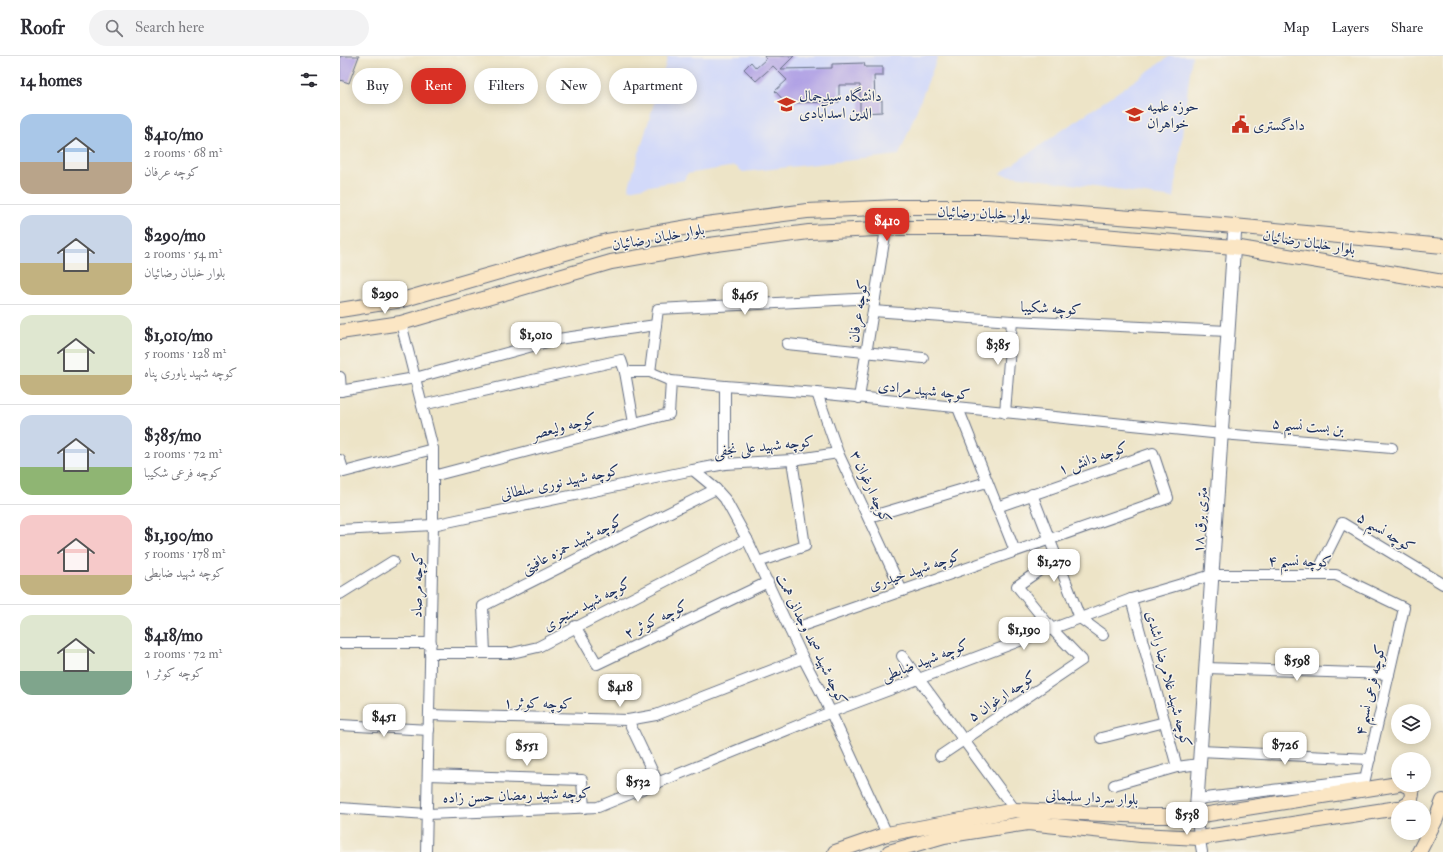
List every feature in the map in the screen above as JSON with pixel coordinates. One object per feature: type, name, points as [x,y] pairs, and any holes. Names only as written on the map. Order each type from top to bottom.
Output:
[{"type":"main road","name":"بلوار خلبان رضائیان","points":[[340,310],[395,301],[608,241],[706,224],[807,211],[899,207],[988,207],[1235,226],[1443,246]]},
{"type":"main road","name":"بلوار خلبان رضائیان","points":[[340,332],[401,323],[611,262],[709,245],[809,232],[886,229],[987,228],[1234,247],[1443,282]]},
{"type":"main road","points":[[395,301],[401,323]]},
{"type":"main road","name":"بلوار سردار سلیمانی","points":[[835,852],[860,848],[887,834],[1015,810],[1147,816],[1196,816],[1391,785]]},
{"type":"main road","points":[[1419,852],[1436,820],[1443,801]]},
{"type":"main road","name":"بلوار سردار سلیمانی","points":[[890,851],[944,836],[1028,823],[1141,835],[1199,838],[1391,809]]},
{"type":"main road","points":[[887,834],[890,851]]},
{"type":"street","name":"۱۸ متری برق","points":[[1196,816],[1235,226]]},
{"type":"street","name":"کوچه عرفان","points":[[859,398],[886,229]]},
{"type":"street","points":[[650,372],[658,309],[875,298]]},
{"type":"street","name":"کوچه شکیبا","points":[[873,311],[1012,321],[1228,331]]},
{"type":"street","points":[[1005,413],[1012,321]]},
{"type":"street","name":"کوچه مرصاد","points":[[401,323],[433,449],[433,524],[426,852]]},
{"type":"street","points":[[340,377],[341,391],[414,378],[558,339],[656,325]]},
{"type":"street","points":[[787,344],[923,358]]},
{"type":"street","points":[[422,405],[621,360],[625,372],[634,424]]},
{"type":"street","name":"کوچه شهید مرادی","points":[[625,372],[650,372],[671,380],[725,386],[1222,434]]},
{"type":"street","name":"کوچه ولیعصر","points":[[433,476],[669,414],[671,380]]},
{"type":"street","points":[[725,386],[725,464]]},
{"type":"street","name":"کوچه ارغوان ۳","points":[[816,394],[838,453],[902,591]]},
{"type":"street","points":[[958,408],[1015,551]]},
{"type":"street","name":"بن بست نسیم ۵","points":[[1222,434],[1392,448]]},
{"type":"street","points":[[340,460],[344,472],[433,449]]},
{"type":"street","name":"کوچه شهید علی نجفی","points":[[693,470],[725,464],[792,460],[838,453]]},
{"type":"street","name":"کوچه دانش ۱","points":[[997,507],[1153,453],[1168,498]]},
{"type":"street","points":[[758,562],[805,546],[792,460]]},
{"type":"street","name":"کوچه شهید صمد وجدانی همت","points":[[693,470],[716,488],[725,499],[747,539],[803,658],[831,712],[887,834]]},
{"type":"street","name":"کوچه شهید نوری سلطانی","points":[[340,530],[433,524],[693,470]]},
{"type":"street","points":[[869,517],[987,482]]},
{"type":"street","name":"کوچه شهید حمزه عافیتی","points":[[485,653],[483,606],[716,488]]},
{"type":"street","points":[[1032,494],[1080,618],[1103,635]]},
{"type":"street","name":"کوچه شهید حیدری","points":[[790,630],[1168,498]]},
{"type":"street","name":"کوچه نسیم ۵","points":[[1316,575],[1342,523],[1443,584]]},
{"type":"street","name":"کوچه شهید سنجری","points":[[340,643],[430,648],[485,653],[512,653],[538,647],[575,626],[747,539]]},
{"type":"street","points":[[1052,628],[1018,586],[1057,558]]},
{"type":"street","points":[[340,594],[393,561]]},
{"type":"street","name":"کوچه نسیم ۴","points":[[1212,575],[1336,575],[1404,608]]},
{"type":"street","name":"کوچه شهید ضابطی","points":[[831,712],[1131,598],[1212,575]]},
{"type":"street","name":"کوچه کوثر ۲","points":[[575,626],[598,664],[768,582]]},
{"type":"street","name":"کوچه شهید غلامرضا راشدی","points":[[1131,598],[1177,767]]},
{"type":"street","name":"کوچه فرعی نسیم ۴","points":[[1197,799],[1365,779],[1404,608]]},
{"type":"street","name":"کوچه ارغوان ۵","points":[[962,740],[1082,660],[1052,628]]},
{"type":"street","points":[[902,656],[962,740],[1015,810]]},
{"type":"street","name":"کوچه کوثر ۱","points":[[429,715],[628,720],[656,715],[803,658]]},
{"type":"street","points":[[1206,668],[1389,674]]},
{"type":"street","name":"کوچه شهید رمضان حسن زاده","points":[[340,808],[427,814],[598,807],[831,712]]},
{"type":"street","points":[[628,720],[658,783]]},
{"type":"street","points":[[1101,738],[1165,722]]},
{"type":"street","points":[[340,725],[429,730]]},
{"type":"street","points":[[940,756],[962,740]]},
{"type":"street","points":[[1200,751],[1370,759]]},
{"type":"street","points":[[1114,785],[1177,767],[1200,764]]},
{"type":"street","points":[[428,775],[582,780],[584,808]]},
{"type":"street","points":[[1196,816],[1202,852]]},
{"type":"shaded area","name":"دانشگاه سیدجمال الدین اسدآبادی","points":[[668,56],[938,56],[899,155],[743,172],[735,166],[687,174],[684,180],[628,190],[654,104],[697,104],[697,68],[664,68]]},
{"type":"shaded area","name":"حوزه علمیه خواهران","points":[[1170,56],[1192,56],[1174,198],[999,174]]},
{"type":"building","points":[[340,56],[359,56],[355,68],[352,68],[352,75],[349,83],[340,80]]},
{"type":"building","points":[[764,56],[794,56],[781,69],[832,68],[832,64],[864,63],[865,67],[883,67],[883,76],[874,76],[875,100],[882,100],[882,112],[860,113],[860,85],[839,85],[839,102],[786,103],[775,91],[787,80],[773,66],[756,81],[744,69],[751,62],[756,68],[766,59]]},
{"type":"place","name":"دانشگاه سیدجمال الدین اسدآبادی","points":[[786,105]]},
{"type":"place","name":"حوزه علمیه خواهران","points":[[1134,115]]},
{"type":"place","name":"دادگستری","points":[[1240,125]]}]
